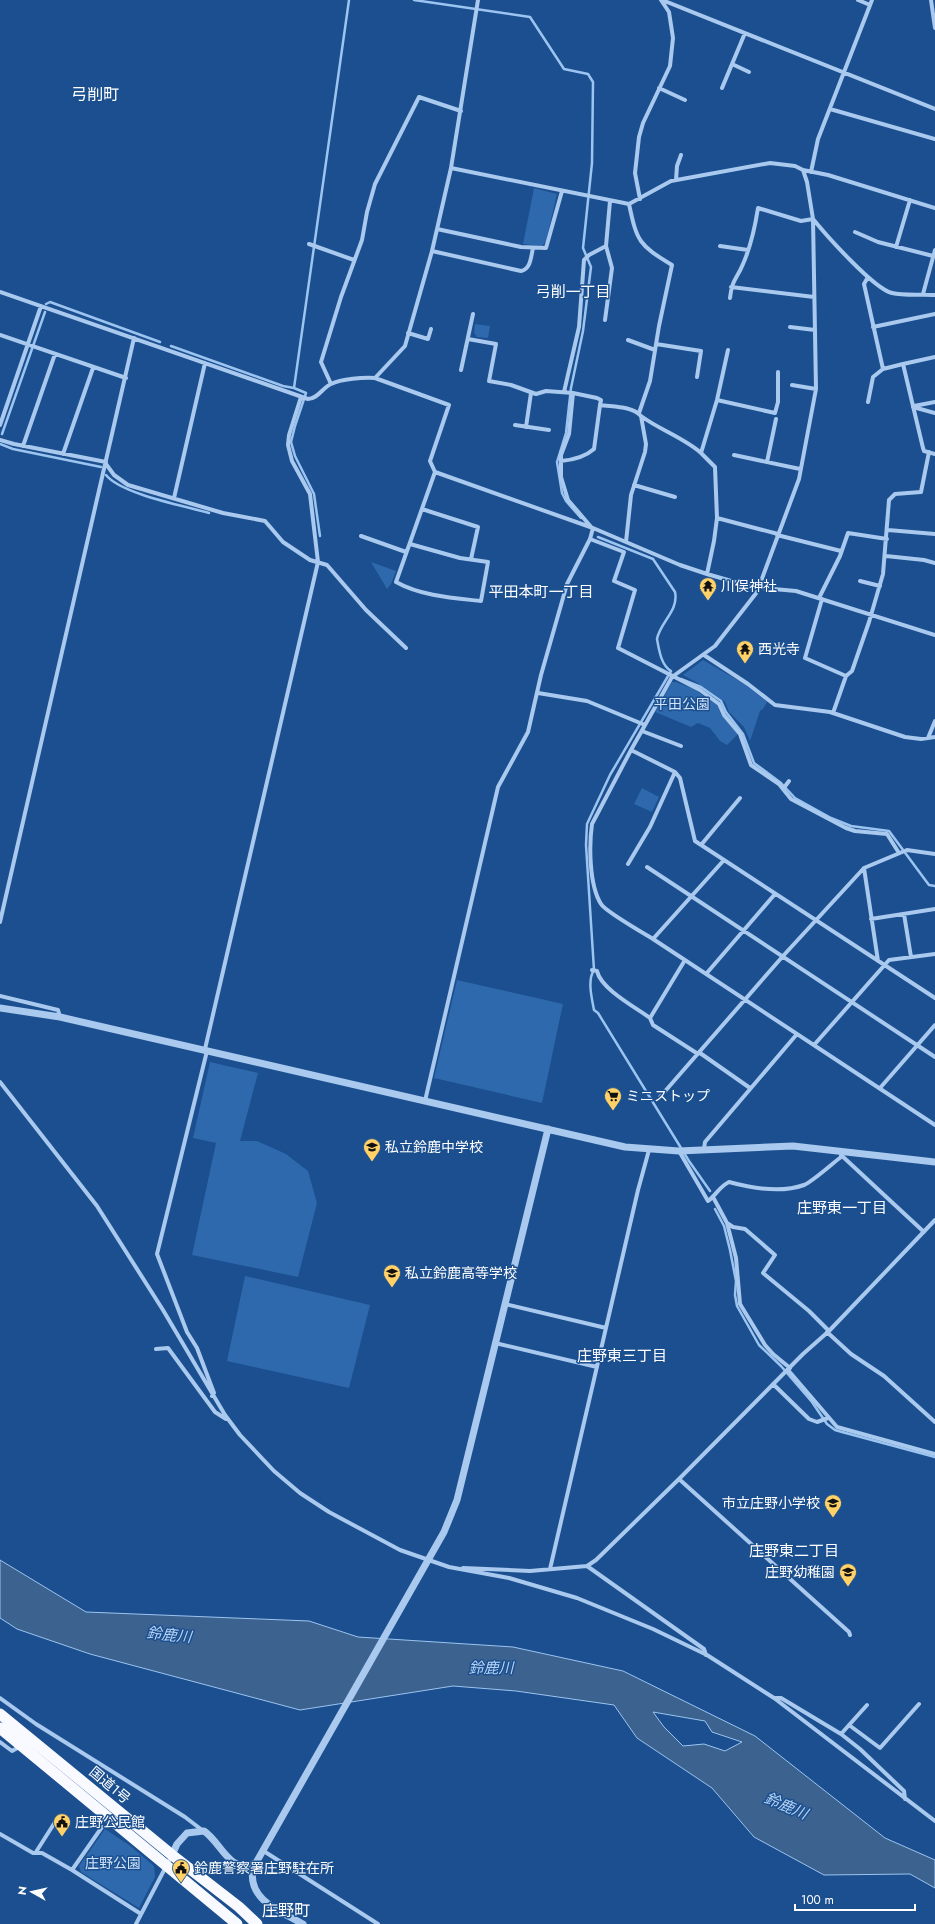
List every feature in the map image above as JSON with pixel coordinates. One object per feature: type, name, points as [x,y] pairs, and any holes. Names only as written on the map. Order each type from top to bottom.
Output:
[{"type":"highway","name":"国道1号","points":[[0,1714],[172,1855],[239,1907],[257,1924]]},
{"type":"highway","name":"国道1号","points":[[0,1728],[237,1924]]},
{"type":"street","points":[[662,0],[935,109]]},
{"type":"street","points":[[640,199],[635,172],[639,137],[643,123],[670,66],[673,38],[669,12],[662,0]]},
{"type":"street","points":[[811,172],[818,139],[871,2],[858,0]]},
{"type":"street","points":[[931,0],[935,28]]},
{"type":"street","points":[[375,378],[405,346],[432,251],[451,168],[478,2]]},
{"type":"street","points":[[722,88],[745,33]]},
{"type":"street","points":[[732,64],[750,72]]},
{"type":"street","points":[[659,88],[685,100]]},
{"type":"street","points":[[331,384],[322,362],[354,260],[362,240],[367,212],[375,184],[419,96],[461,111]]},
{"type":"street","points":[[830,109],[935,139]]},
{"type":"street","points":[[676,180],[677,166],[681,154]]},
{"type":"street","points":[[451,168],[533,184],[593,198],[629,204],[670,181],[758,164],[790,165],[935,208]]},
{"type":"street","points":[[803,170],[807,182],[813,219],[816,389],[799,479],[757,592],[724,637],[704,655],[672,677],[631,750],[592,824],[590,837],[592,871],[600,904],[935,1125]]},
{"type":"street","points":[[437,229],[501,244],[546,248],[562,191]]},
{"type":"street","points":[[896,247],[910,200]]},
{"type":"street","points":[[605,320],[612,268],[606,246],[610,201]]},
{"type":"street","points":[[626,542],[631,494],[645,452],[646,444],[640,414],[650,381],[672,265],[642,245],[636,234],[629,204]]},
{"type":"street","points":[[730,298],[731,287],[735,276],[743,265],[755,228],[758,208],[801,221],[813,219]]},
{"type":"street","points":[[813,219],[828,237],[879,287],[892,293],[935,295]]},
{"type":"street","points":[[855,232],[878,242],[933,256]]},
{"type":"street","points":[[309,244],[354,260]]},
{"type":"street","points":[[564,392],[579,327],[584,260],[589,255],[606,246]]},
{"type":"street","points":[[720,246],[748,250]]},
{"type":"street","points":[[432,251],[521,271],[525,270],[529,266],[533,248]]},
{"type":"street","points":[[924,294],[935,250]]},
{"type":"street","points":[[868,277],[864,284],[882,369]]},
{"type":"street","points":[[731,287],[814,297]]},
{"type":"street","points":[[0,292],[308,400],[315,398],[331,384],[364,377],[375,378],[449,405],[430,461],[435,472],[396,582],[403,586],[441,596],[481,601],[488,562],[442,554],[410,544]]},
{"type":"street","points":[[0,425],[29,345],[41,306]]},
{"type":"street","points":[[461,370],[473,314]]},
{"type":"street","points":[[873,327],[935,314]]},
{"type":"street","points":[[790,327],[815,330]]},
{"type":"street","points":[[408,333],[428,338],[431,329]]},
{"type":"street","points":[[0,335],[126,378]]},
{"type":"street","points":[[0,922],[134,338]]},
{"type":"street","points":[[468,339],[496,344],[489,381],[511,385],[531,393],[546,391],[564,392],[601,400],[594,450],[586,455],[561,461]]},
{"type":"street","points":[[628,340],[655,350]]},
{"type":"street","points":[[656,344],[701,351],[697,377]]},
{"type":"street","points":[[701,453],[717,400],[728,350]]},
{"type":"street","points":[[23,446],[55,354]]},
{"type":"street","points":[[868,402],[873,376],[882,369],[935,357]]},
{"type":"street","points":[[174,498],[205,363]]},
{"type":"street","points":[[903,364],[922,448],[924,451],[935,454]]},
{"type":"street","points":[[63,454],[93,368]]},
{"type":"street","points":[[717,400],[775,414],[778,402],[778,372]]},
{"type":"street","points":[[792,385],[816,389]]},
{"type":"street","points":[[526,427],[531,393]]},
{"type":"street","points":[[573,393],[569,434],[561,461],[561,477],[566,495],[593,528]]},
{"type":"street","points":[[212,1396],[214,1392],[197,1348],[188,1332],[157,1254],[206,1050],[318,562],[310,494],[292,461],[288,445],[289,435],[301,397]]},
{"type":"street","points":[[913,407],[935,402]]},
{"type":"street","points":[[600,405],[626,409],[640,414],[672,435],[693,445],[715,466],[717,518],[707,574]]},
{"type":"street","points":[[913,407],[935,413]]},
{"type":"street","points":[[767,462],[776,419]]},
{"type":"street","points":[[515,425],[548,430]]},
{"type":"street","points":[[0,440],[106,463],[114,475],[128,485],[230,515],[261,519],[268,523],[283,542],[310,560],[327,565],[366,610],[406,648]]},
{"type":"street","points":[[833,713],[846,676],[852,671],[880,586],[886,556],[889,500],[895,494],[921,492],[929,452]]},
{"type":"street","points":[[734,455],[800,469]]},
{"type":"street","points":[[435,472],[593,528],[707,574],[752,587],[759,586],[796,591],[821,598],[871,616],[935,635]]},
{"type":"street","points":[[634,485],[675,497]]},
{"type":"street","points":[[422,509],[478,527],[471,560]]},
{"type":"street","points":[[717,518],[841,551]]},
{"type":"street","points":[[425,1101],[496,792],[528,732],[541,675],[567,584],[590,539],[593,528]]},
{"type":"street","points":[[888,530],[935,534]]},
{"type":"street","points":[[846,676],[806,658],[821,598],[848,532],[887,539]]},
{"type":"street","points":[[361,536],[406,552]]},
{"type":"street","points":[[590,539],[624,552],[614,581],[635,590],[618,648],[700,690],[719,704],[724,715],[740,734],[751,765],[782,789],[791,799],[846,828],[855,831],[888,834],[899,852]]},
{"type":"street","points":[[886,556],[924,560],[935,563]]},
{"type":"street","points":[[860,581],[880,586]]},
{"type":"street","points":[[704,655],[748,684],[775,705],[808,708],[833,713],[905,736],[921,739],[935,737]]},
{"type":"street","points":[[538,692],[587,701],[645,724]]},
{"type":"street","points":[[928,738],[935,721]]},
{"type":"street","points":[[642,731],[681,746]]},
{"type":"street","points":[[631,750],[675,772],[680,778],[695,841],[935,998]]},
{"type":"street","points":[[628,864],[650,826],[675,772]]},
{"type":"street","points":[[782,789],[789,781]]},
{"type":"street","points":[[701,845],[740,798]]},
{"type":"street","points":[[660,1097],[815,920],[864,868],[899,852],[907,850],[935,854]]},
{"type":"street","points":[[652,939],[724,860]]},
{"type":"street","points":[[647,867],[935,1057]]},
{"type":"street","points":[[864,868],[878,961]]},
{"type":"street","points":[[706,974],[775,894]]},
{"type":"street","points":[[872,918],[935,909]]},
{"type":"street","points":[[904,914],[911,957]]},
{"type":"street","points":[[814,1045],[883,964],[889,960],[935,954]]},
{"type":"street","points":[[650,1018],[685,960]]},
{"type":"street","points":[[592,970],[597,971],[599,978],[608,988],[650,1018],[652,1025],[699,1053],[750,1088]]},
{"type":"street","points":[[0,996],[58,1010],[60,1017]]},
{"type":"street","points":[[0,1008],[60,1017],[548,1129],[649,1150],[679,1151],[775,1146],[841,1154],[935,1162]]},
{"type":"street","points":[[880,1088],[935,1025]]},
{"type":"street","points":[[704,1149],[705,1142],[797,1034]]},
{"type":"street","points":[[0,1082],[101,1212],[163,1310],[212,1396],[228,1420],[274,1471],[300,1493],[383,1542],[427,1561],[449,1567],[509,1578],[577,1598],[653,1629],[707,1655],[774,1698],[905,1799],[934,1819]]},
{"type":"street","points":[[303,1924],[269,1905],[258,1895],[252,1878],[253,1868],[444,1532],[456,1500],[548,1129]]},
{"type":"street","points":[[550,1569],[649,1150]]},
{"type":"street","points":[[679,1151],[708,1201],[723,1185],[730,1182],[747,1186],[770,1188],[805,1185],[841,1154]]},
{"type":"street","points":[[841,1154],[924,1232]]},
{"type":"street","points":[[713,1197],[727,1223],[738,1270],[738,1294],[740,1304],[765,1345],[828,1418],[837,1427],[842,1429],[935,1454]]},
{"type":"street","points":[[449,1567],[530,1571],[587,1566],[601,1556],[787,1370],[828,1332],[935,1220]]},
{"type":"street","points":[[727,1223],[733,1227],[746,1229],[775,1255],[764,1273],[809,1311],[851,1354],[884,1376],[935,1422]]},
{"type":"street","points":[[504,1304],[606,1328]]},
{"type":"street","points":[[495,1343],[597,1367]]},
{"type":"street","points":[[156,1349],[168,1348],[214,1412],[228,1420]]},
{"type":"street","points":[[774,1384],[809,1419],[821,1422],[828,1418]]},
{"type":"street","points":[[679,1479],[849,1632],[850,1635]]},
{"type":"street","points":[[587,1566],[704,1649],[707,1655]]},
{"type":"street","points":[[0,1698],[36,1724],[185,1817],[212,1838],[232,1862],[244,1866],[256,1863]]},
{"type":"street","points":[[774,1698],[781,1698],[841,1734],[860,1749],[904,1791],[905,1799]]},
{"type":"street","points":[[849,1725],[880,1748],[919,1704]]},
{"type":"street","points":[[841,1734],[867,1705]]},
{"type":"street","points":[[0,1742],[12,1751],[22,1745]]},
{"type":"street","points":[[36,1852],[57,1819]]},
{"type":"street","points":[[72,1870],[102,1827]]},
{"type":"street","points":[[142,1924],[137,1923],[140,1914],[177,1844],[187,1833],[204,1832]]},
{"type":"street","points":[[0,1834],[33,1853],[36,1852],[42,1854],[72,1870],[140,1914]]},
{"type":"street","points":[[262,1850],[378,1924]]},
{"type":"green space","points":[[534,188],[557,194],[546,241],[542,246],[523,244]]},
{"type":"green space","points":[[475,324],[490,326],[488,338],[477,337],[474,333]]},
{"type":"green space","points":[[371,562],[396,571],[391,584],[387,589]]},
{"type":"green space","points":[[703,660],[746,685],[767,702],[760,711],[750,741],[744,727],[729,712],[725,702],[683,675]]},
{"type":"green space","name":"平田公園","points":[[672,682],[676,682],[694,689],[717,705],[721,714],[738,734],[727,745],[720,741],[710,728],[698,723],[691,727],[655,712]]},
{"type":"green space","points":[[642,788],[659,797],[652,812],[634,804]]},
{"type":"green space","points":[[457,980],[563,1004],[542,1103],[434,1078]]},
{"type":"green space","points":[[210,1062],[258,1073],[240,1141],[257,1141],[286,1154],[308,1171],[317,1203],[298,1277],[192,1255],[216,1143],[193,1138]]},
{"type":"green space","points":[[245,1276],[370,1305],[349,1388],[227,1361]]},
{"type":"green space","name":"庄野公園","points":[[105,1829],[129,1845],[154,1866],[155,1877],[139,1908],[81,1872],[79,1866]]},
{"type":"water","name":"鈴鹿川","points":[[0,1560],[86,1612],[309,1621],[358,1637],[513,1647],[623,1671],[755,1736],[885,1838],[935,1860],[935,1888],[910,1874],[824,1875],[754,1837],[712,1788],[637,1738],[614,1705],[516,1691],[453,1686],[300,1710],[90,1654],[17,1629],[0,1618]],"holes":[[[653,1712],[705,1721],[712,1732],[742,1742],[725,1751],[704,1744],[683,1746],[664,1727]]]},
{"type":"waterway","points":[[320,536],[314,494],[295,456],[291,442],[306,393],[294,388],[349,0]]},
{"type":"waterway","points":[[414,0],[530,17],[564,69],[588,74],[593,82],[592,163],[583,248],[591,267],[583,331],[571,388],[566,433],[557,462],[562,493],[566,501],[581,518]]},
{"type":"waterway","points":[[46,304],[50,302],[160,342]]},
{"type":"waterway","points":[[2,434],[45,312]]},
{"type":"waterway","points":[[171,346],[283,386],[294,388]]},
{"type":"waterway","points":[[0,444],[13,449],[101,467]]},
{"type":"waterway","points":[[106,475],[114,482],[139,494],[209,513]]},
{"type":"waterway","points":[[598,537],[653,559],[675,592],[675,599],[672,611],[662,627],[657,639],[663,661],[671,671],[610,775],[587,824],[586,845],[594,970],[590,984],[592,1001],[594,1010],[598,1013],[689,1161],[710,1191]]},
{"type":"waterway","points":[[681,679],[701,687],[721,701],[726,712],[743,734],[754,763],[781,783],[795,798],[831,818],[851,826],[889,831],[929,885],[935,886]]},
{"type":"waterway","points":[[715,1209],[724,1226],[730,1250],[736,1281],[735,1295],[737,1306],[759,1345],[781,1366],[812,1402],[827,1424],[835,1430],[935,1457]]},
{"type":"place","name":"川俣神社","points":[[708,601]]},
{"type":"place","name":"西光寺","points":[[745,664]]},
{"type":"place","name":"ミニストップ","points":[[613,1111]]},
{"type":"place","name":"私立鈴鹿中学校","points":[[372,1162]]},
{"type":"place","name":"私立鈴鹿高等学校","points":[[392,1288]]},
{"type":"place","name":"市立庄野小学校","points":[[833,1518]]},
{"type":"place","name":"庄野幼稚園","points":[[848,1587]]},
{"type":"place","name":"庄野公民館","points":[[62,1837]]},
{"type":"place","name":"鈴鹿警察署庄野駐在所","points":[[181,1883]]},
{"type":"district","name":"弓削町","points":[[95,94]]},
{"type":"district","name":"弓削一丁目","points":[[573,292]]},
{"type":"district","name":"平田本町一丁目","points":[[541,592]]},
{"type":"district","name":"庄野東一丁目","points":[[842,1208]]},
{"type":"district","name":"庄野東三丁目","points":[[622,1356]]},
{"type":"district","name":"庄野東二丁目","points":[[794,1551]]},
{"type":"district","name":"庄野町","points":[[286,1910]]}]
